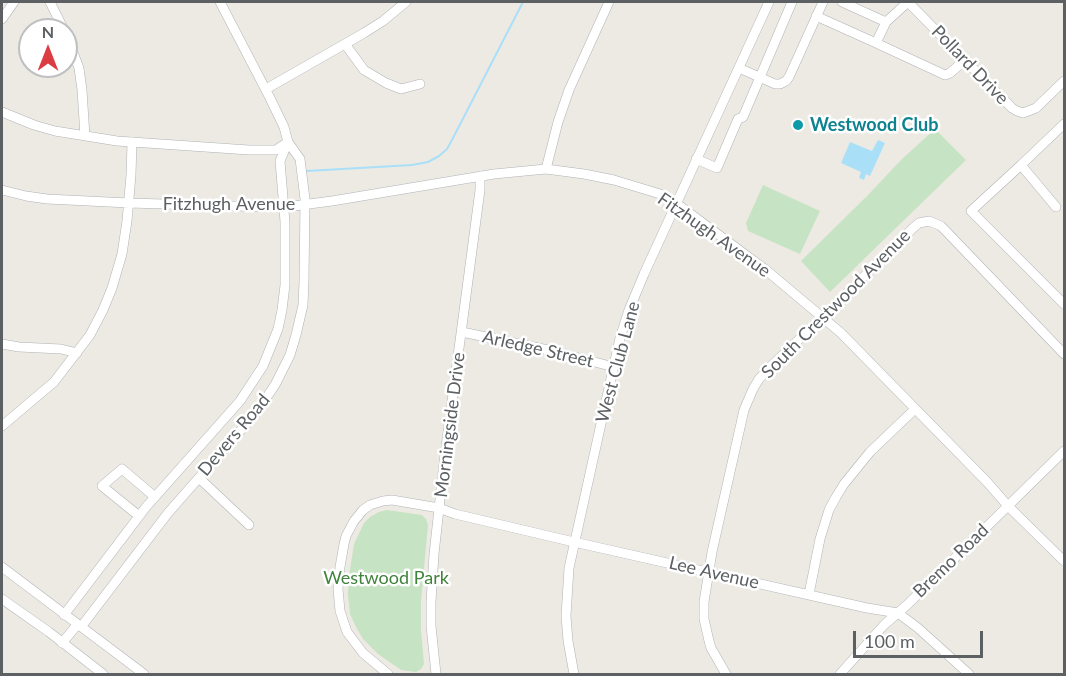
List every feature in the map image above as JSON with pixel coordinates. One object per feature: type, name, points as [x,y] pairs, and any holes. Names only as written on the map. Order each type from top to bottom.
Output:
[{"type":"street","points":[[2,19],[14,2]]},
{"type":"street","points":[[50,2],[58,18]]},
{"type":"street","name":"Devers Road","points":[[62,643],[79,626],[146,540],[255,414],[275,385],[290,355],[296,335],[303,305],[304,280],[304,204],[300,159],[288,142],[284,127],[266,89],[220,2]]},
{"type":"street","points":[[266,89],[364,33],[406,2]]},
{"type":"street","points":[[546,169],[569,90],[609,2]]},
{"type":"street","name":"West Club Lane","points":[[574,675],[566,616],[569,568],[629,310],[769,2]]},
{"type":"street","points":[[696,159],[717,168],[792,2]]},
{"type":"street","points":[[739,68],[778,85],[786,81],[823,2]]},
{"type":"street","points":[[842,2],[886,22]]},
{"type":"street","points":[[876,43],[886,22],[908,2]]},
{"type":"street","name":"Pollard Drive","points":[[908,2],[1012,108],[1023,113],[1036,108],[1065,81]]},
{"type":"street","points":[[816,16],[945,75],[965,60]]},
{"type":"street","points":[[345,44],[364,70],[386,83],[401,89],[420,84]]},
{"type":"street","points":[[78,65],[85,136]]},
{"type":"street","points":[[2,112],[55,131],[132,142],[249,150],[276,150],[288,142]]},
{"type":"street","points":[[1065,124],[971,211],[1065,304]]},
{"type":"street","points":[[2,426],[54,382],[90,336],[103,310],[122,254],[129,203],[132,142]]},
{"type":"street","name":"Devers Road","points":[[64,615],[139,516],[240,401],[263,366],[272,346],[282,310],[285,285],[284,206],[280,161],[288,142]]},
{"type":"street","points":[[1021,165],[1056,207]]},
{"type":"street","name":"Fitzhugh Avenue","points":[[2,190],[46,199],[284,206],[332,201],[480,176],[546,169],[614,180],[660,194],[676,203],[766,270],[823,317],[1065,561]]},
{"type":"street","name":"Morningside Drive","points":[[436,675],[431,602],[439,508],[480,176]]},
{"type":"street","name":"South Crestwood Avenue","points":[[726,675],[711,648],[704,619],[708,572],[744,410],[759,378],[913,228],[919,223],[929,221],[941,226],[1065,354]]},
{"type":"street","name":"Arledge Street","points":[[462,332],[614,367]]},
{"type":"street","points":[[2,344],[61,349],[76,353]]},
{"type":"street","points":[[809,594],[820,539],[836,497],[870,452],[915,409]]},
{"type":"street","name":"Bremo Road","points":[[840,675],[872,638],[1065,451]]},
{"type":"street","points":[[187,461],[249,525]]},
{"type":"street","points":[[139,516],[102,486],[122,469],[155,497]]},
{"type":"street","name":"Lee Avenue","points":[[388,675],[363,653],[347,632],[340,611],[338,590],[346,536],[363,510],[376,502],[383,501],[402,501],[439,508],[455,514],[574,542],[898,613],[918,628],[969,675]]},
{"type":"street","points":[[2,567],[144,675]]},
{"type":"street","points":[[2,599],[104,675]]},
{"type":"green space","points":[[935,129],[966,160],[830,292],[801,261]]},
{"type":"green space","points":[[763,185],[820,211],[800,254],[748,231],[746,223]]},
{"type":"green space","name":"Westwood Park","points":[[387,510],[422,515],[428,525],[421,601],[424,664],[416,672],[401,670],[378,654],[363,639],[350,614],[349,576],[354,544],[364,523],[370,517]]},
{"type":"water","points":[[878,140],[885,143],[870,176],[866,174],[864,180],[859,178],[861,172],[841,163],[850,142],[872,151]]},
{"type":"waterway","points":[[307,171],[412,165],[428,162],[439,156],[447,149],[523,2]]},
{"type":"place","name":"Westwood Club","points":[[798,125]]}]
